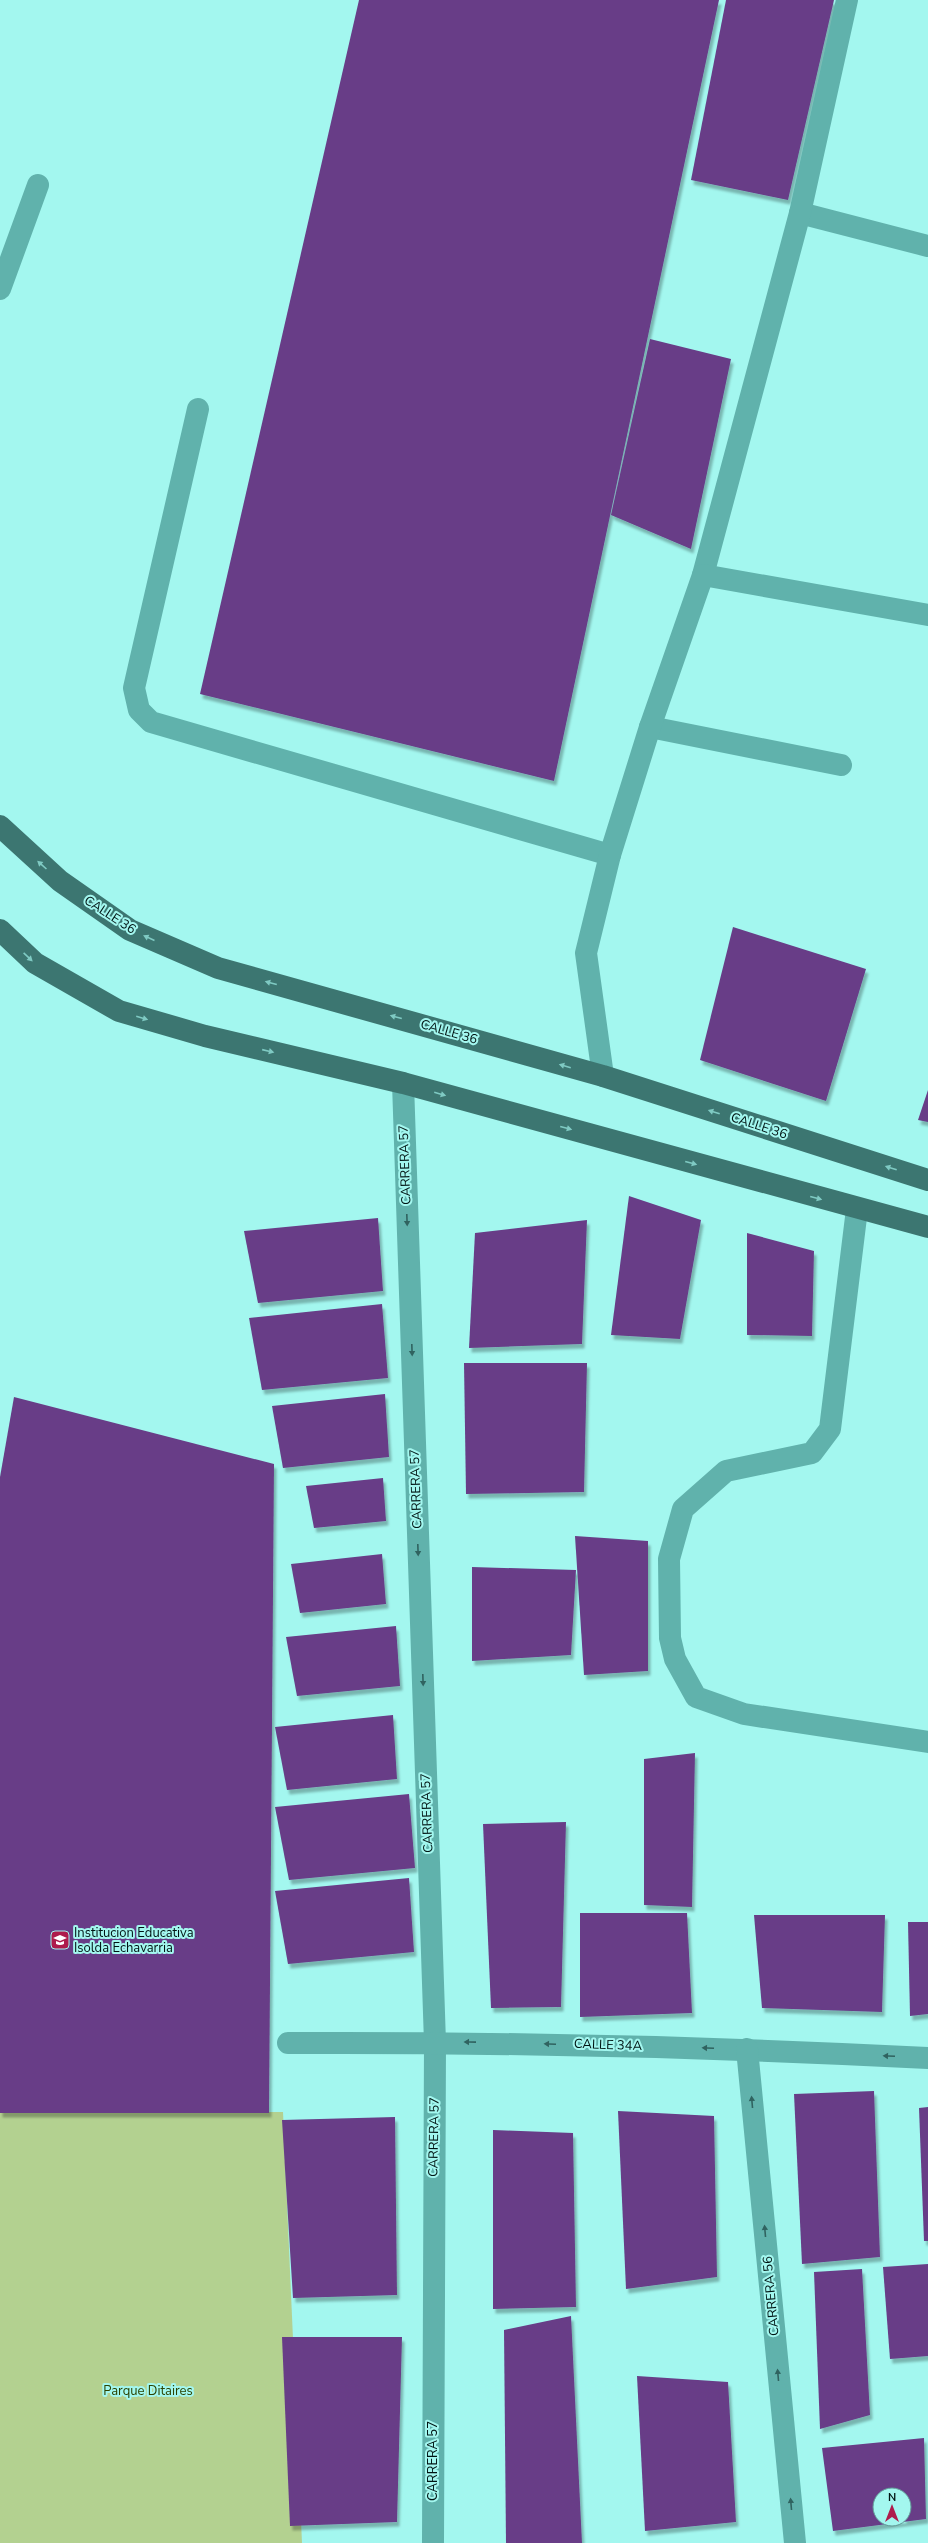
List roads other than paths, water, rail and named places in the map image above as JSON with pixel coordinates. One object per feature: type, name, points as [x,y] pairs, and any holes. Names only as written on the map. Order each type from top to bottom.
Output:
[{"type":"main road","name":"CALLE 36","points":[[0,826],[60,880],[130,930],[218,968],[603,1076],[928,1180]]},
{"type":"main road","points":[[0,930],[35,963],[119,1011],[205,1036],[403,1083],[857,1209],[928,1227]]},
{"type":"street","points":[[603,1076],[586,953],[610,855],[650,727],[703,575],[800,213],[847,0]]},
{"type":"street","points":[[0,289],[38,185]]},
{"type":"street","points":[[800,213],[928,246]]},
{"type":"street","points":[[198,409],[134,688],[139,710],[151,722],[610,855]]},
{"type":"street","points":[[703,575],[928,615]]},
{"type":"street","points":[[650,727],[841,765]]},
{"type":"street","name":"CARRERA 57","points":[[403,1083],[435,2043],[433,2543]]},
{"type":"street","points":[[857,1209],[830,1429],[812,1453],[726,1471],[683,1509],[669,1559],[670,1638],[675,1659],[696,1697],[744,1714],[928,1742]]},
{"type":"street","name":"CALLE 34A","points":[[288,2043],[435,2043],[747,2049],[928,2058]]},
{"type":"street","name":"CARRERA 56","points":[[747,2049],[794,2543]]},
{"type":"place","name":"Institucion Educativa Isolda Echavarria","points":[[60,1940]]},
{"type":"park label","name":"Parque Ditaires","points":[[148,2391]]}]
